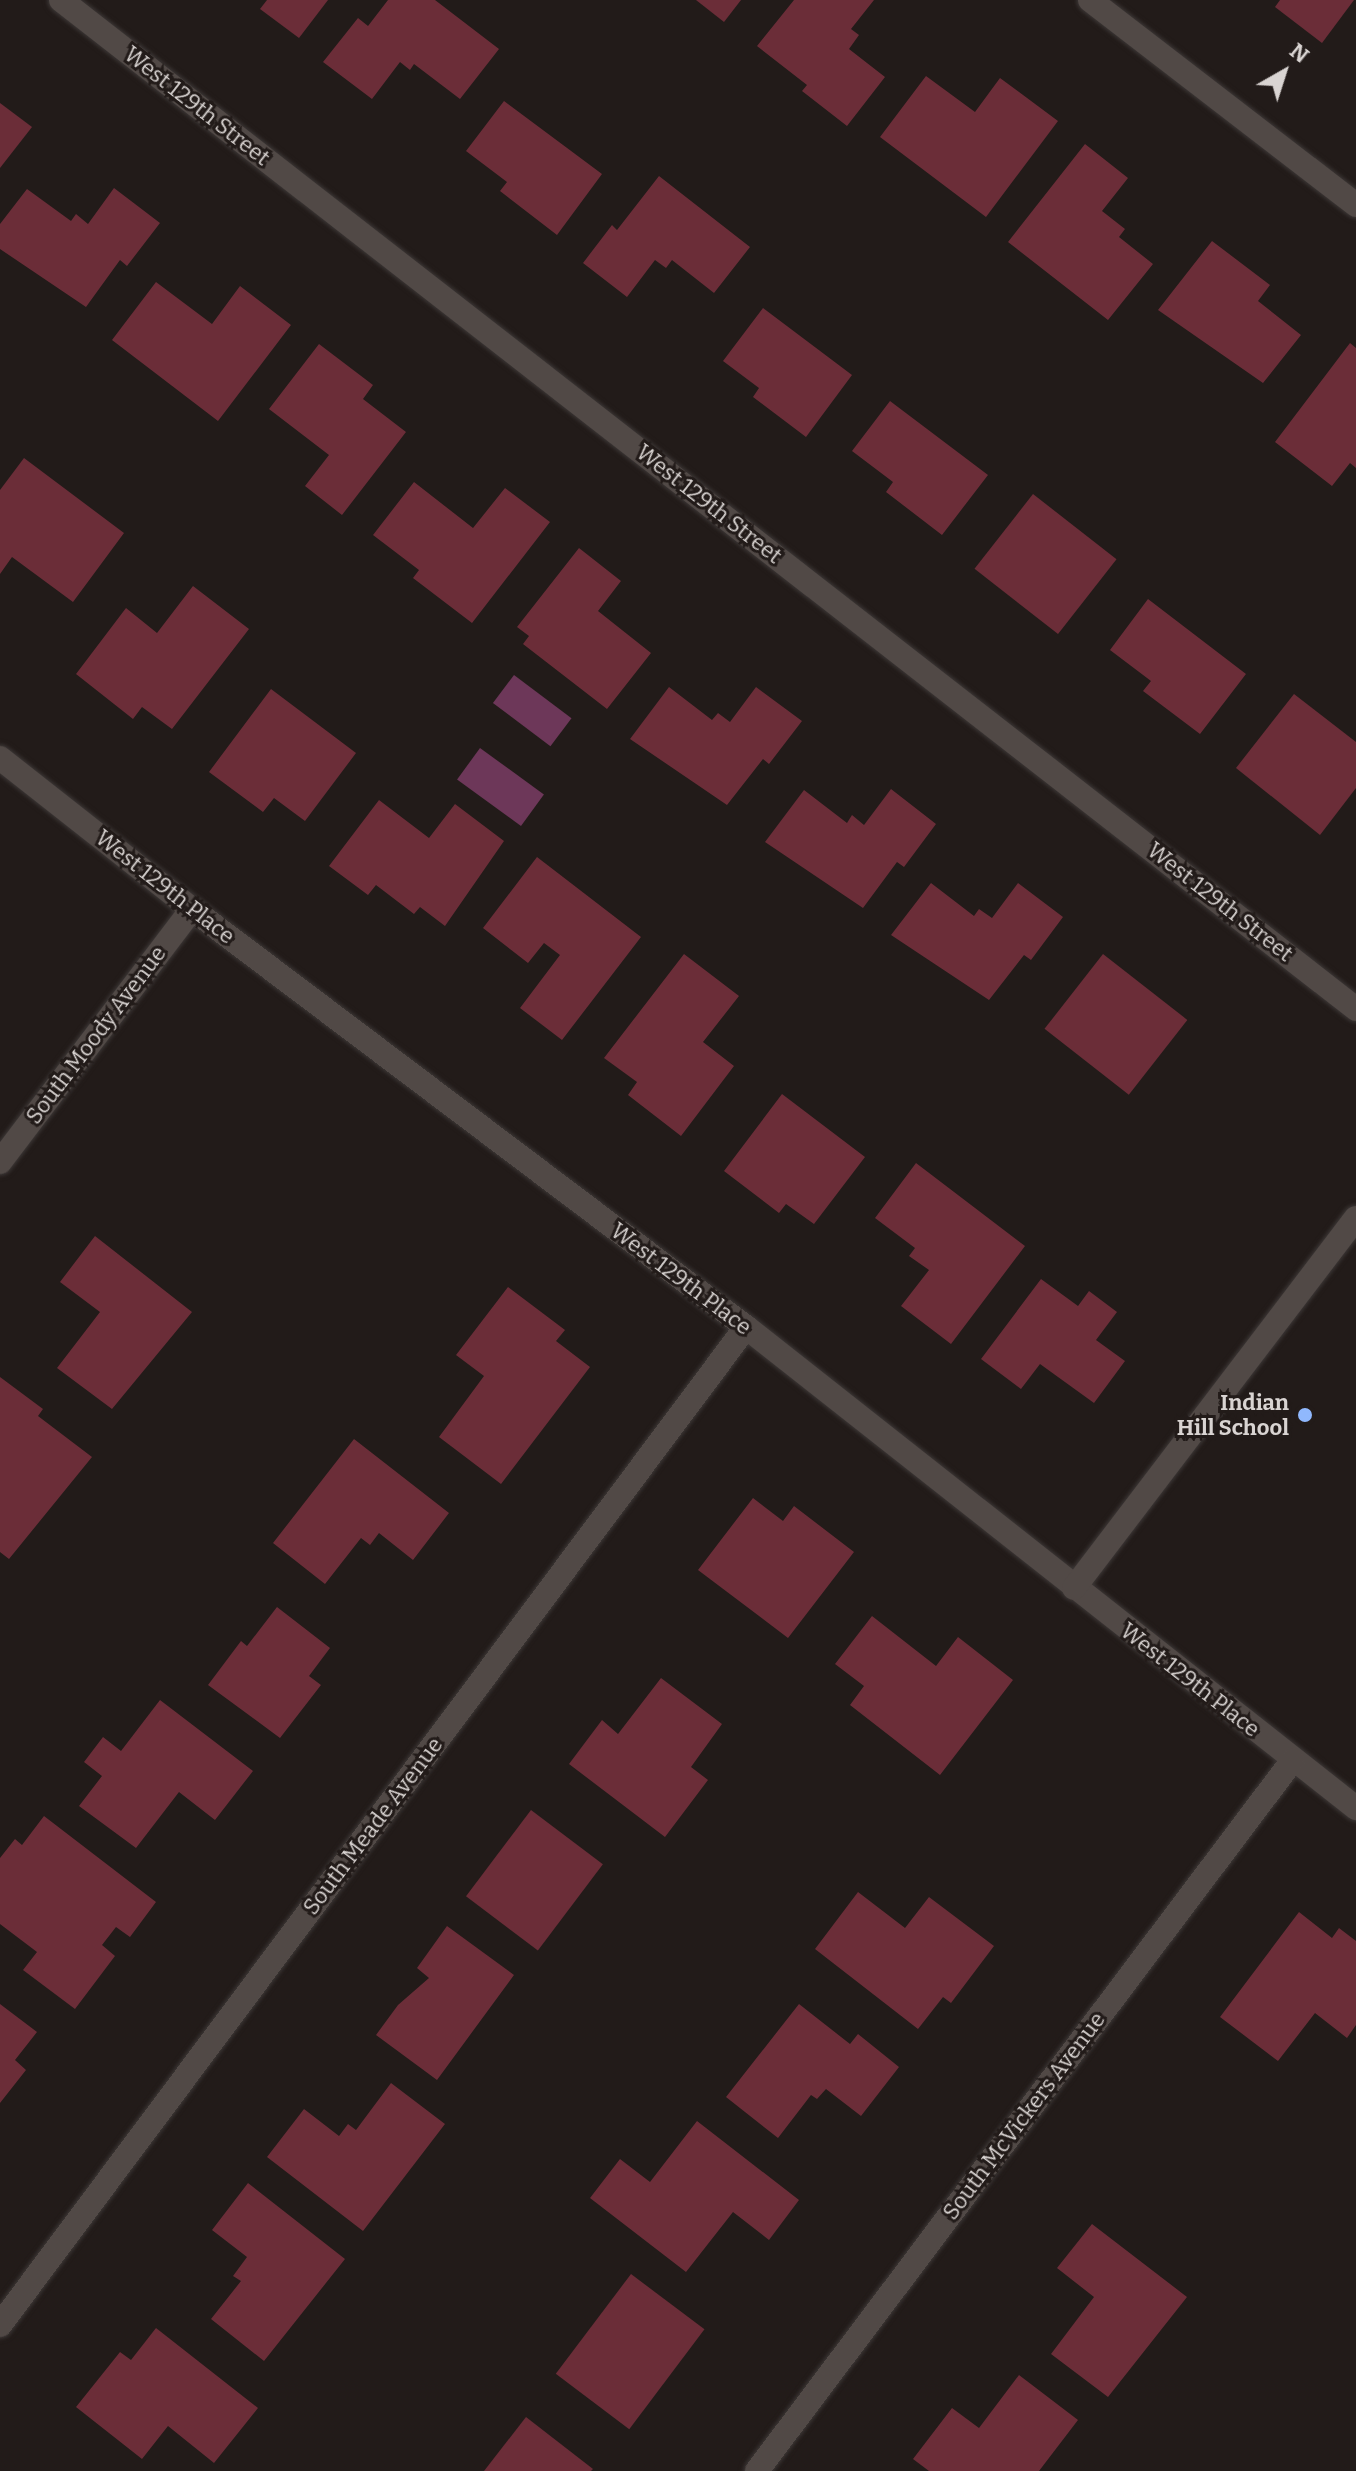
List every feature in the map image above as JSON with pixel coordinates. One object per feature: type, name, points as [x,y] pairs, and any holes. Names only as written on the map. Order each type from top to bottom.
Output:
[{"type":"street","name":"West 129th Street","points":[[61,0],[1356,1009]]},
{"type":"street","points":[[1090,0],[1356,205]]},
{"type":"street","name":"West 129th Place","points":[[0,758],[192,909],[746,1327],[1292,1761],[1356,1808]]},
{"type":"street","name":"South Moody Avenue","points":[[0,1162],[192,909]]},
{"type":"street","points":[[1074,1588],[1356,1218]]},
{"type":"street","name":"South Meade Avenue","points":[[0,2325],[746,1327]]},
{"type":"street","name":"South McVickers Avenue","points":[[757,2471],[1292,1761]]},
{"type":"shaded area","points":[[514,675],[572,718],[550,746],[493,703]]},
{"type":"shaded area","points":[[480,748],[544,794],[521,826],[457,780]]},
{"type":"building","points":[[267,0],[328,0],[299,38],[260,9]]},
{"type":"building","points":[[388,0],[435,0],[499,49],[460,99],[414,64],[410,70],[400,62],[372,99],[323,62],[358,18],[368,26]]},
{"type":"building","points":[[696,0],[741,0],[724,22]]},
{"type":"building","points":[[794,0],[874,0],[851,29],[859,35],[849,49],[885,77],[847,126],[802,91],[807,85],[757,46]]},
{"type":"building","points":[[1280,0],[1354,0],[1322,43],[1275,7]]},
{"type":"building","points":[[926,76],[975,112],[1000,78],[1058,121],[986,217],[880,137]]},
{"type":"building","points":[[504,101],[602,174],[557,235],[500,191],[507,182],[466,151]]},
{"type":"building","points":[[0,103],[32,127],[0,168]]},
{"type":"building","points":[[1085,144],[1128,178],[1102,211],[1125,229],[1119,237],[1153,264],[1108,320],[1008,242]]},
{"type":"building","points":[[659,176],[750,247],[714,293],[672,260],[666,268],[655,260],[627,297],[583,263],[612,225],[617,230]]},
{"type":"building","points":[[114,188],[160,223],[127,266],[120,260],[86,307],[0,249],[0,224],[27,189],[71,221],[76,214],[88,224]]},
{"type":"building","points":[[1212,241],[1270,285],[1258,301],[1301,335],[1263,383],[1158,310]]},
{"type":"building","points":[[156,282],[212,324],[240,286],[291,325],[218,421],[112,340]]},
{"type":"building","points":[[763,308],[852,375],[806,437],[753,397],[759,388],[723,361]]},
{"type":"building","points":[[1350,343],[1356,348],[1356,468],[1350,463],[1332,486],[1275,442]]},
{"type":"building","points":[[319,344],[373,385],[363,399],[406,432],[342,515],[305,486],[329,455],[269,409]]},
{"type":"building","points":[[890,401],[988,475],[942,535],[886,492],[893,482],[852,451]]},
{"type":"building","points":[[24,458],[124,533],[73,602],[12,557],[0,574],[0,490]]},
{"type":"building","points":[[414,482],[473,528],[505,488],[550,522],[472,623],[413,578],[419,570],[373,535]]},
{"type":"building","points":[[1033,494],[1117,559],[1058,634],[975,569]]},
{"type":"building","points":[[579,548],[621,581],[598,611],[651,653],[607,709],[523,644],[529,636],[517,627]]},
{"type":"building","points":[[193,586],[249,629],[172,729],[142,707],[133,719],[76,674],[126,608],[157,633]]},
{"type":"building","points":[[1148,599],[1246,674],[1200,734],[1143,691],[1151,681],[1110,650]]},
{"type":"building","points":[[669,687],[712,720],[718,713],[730,722],[756,687],[802,721],[769,764],[763,759],[727,805],[630,739]]},
{"type":"building","points":[[271,689],[356,753],[305,821],[274,798],[263,812],[209,772]]},
{"type":"building","points":[[1294,694],[1356,742],[1356,788],[1320,835],[1236,768]]},
{"type":"building","points":[[891,789],[936,824],[904,867],[897,862],[863,908],[765,842],[804,790],[847,823],[852,815],[864,825]]},
{"type":"building","points":[[379,800],[429,838],[455,804],[504,841],[445,926],[420,907],[414,914],[376,885],[368,895],[329,866]]},
{"type":"building","points":[[537,857],[641,937],[562,1040],[520,1008],[560,955],[544,943],[528,963],[483,928]]},
{"type":"building","points":[[931,883],[974,916],[979,909],[992,918],[1018,883],[1063,917],[1031,960],[1024,955],[989,1000],[891,935]]},
{"type":"building","points":[[684,954],[739,996],[703,1042],[734,1066],[681,1136],[628,1095],[637,1082],[604,1058]]},
{"type":"building","points":[[1103,954],[1187,1020],[1129,1095],[1045,1029]]},
{"type":"building","points":[[782,1094],[865,1157],[814,1224],[786,1204],[779,1213],[724,1171]]},
{"type":"building","points":[[916,1163],[1025,1246],[951,1344],[901,1306],[929,1270],[909,1256],[915,1248],[875,1218]]},
{"type":"building","points":[[95,1236],[192,1312],[112,1409],[57,1368],[100,1312],[60,1282]]},
{"type":"building","points":[[1041,1279],[1078,1306],[1089,1291],[1117,1312],[1096,1340],[1125,1361],[1094,1403],[1040,1364],[1021,1389],[981,1359]]},
{"type":"building","points":[[508,1287],[565,1330],[556,1341],[590,1367],[501,1484],[439,1437],[484,1376],[456,1355]]},
{"type":"building","points":[[0,1377],[43,1409],[38,1416],[92,1457],[9,1559],[0,1552]]},
{"type":"building","points":[[354,1439],[449,1513],[413,1560],[379,1533],[370,1545],[361,1538],[325,1584],[273,1543]]},
{"type":"building","points":[[753,1498],[783,1521],[794,1506],[854,1552],[788,1638],[698,1570]]},
{"type":"building","points":[[277,1607],[330,1648],[309,1676],[321,1685],[280,1738],[208,1685],[241,1641],[247,1646]]},
{"type":"building","points":[[872,1616],[936,1666],[958,1637],[1013,1680],[940,1775],[850,1705],[864,1686],[835,1664]]},
{"type":"building","points":[[661,1678],[722,1724],[691,1767],[708,1780],[665,1837],[569,1764],[602,1720],[618,1734]]},
{"type":"building","points":[[160,1700],[253,1771],[215,1820],[179,1792],[136,1848],[79,1806],[102,1776],[84,1762],[103,1737],[121,1751]]},
{"type":"building","points":[[531,1810],[603,1864],[538,1950],[466,1896]]},
{"type":"building","points":[[44,1816],[156,1902],[130,1937],[116,1927],[102,1945],[115,1956],[75,2009],[23,1970],[37,1952],[0,1924],[0,1858],[15,1839],[22,1845]]},
{"type":"building","points":[[858,1892],[905,1928],[929,1897],[994,1946],[951,2003],[943,1997],[918,2029],[815,1949]]},
{"type":"building","points":[[1299,1912],[1332,1938],[1339,1928],[1356,1941],[1356,2025],[1347,2038],[1315,2013],[1278,2061],[1220,2017]]},
{"type":"building","points":[[447,1926],[514,1975],[437,2080],[376,2035],[398,2005],[429,1978],[417,1968]]},
{"type":"building","points":[[0,2004],[37,2032],[15,2060],[26,2070],[0,2103]]},
{"type":"building","points":[[799,2004],[850,2044],[858,2034],[899,2067],[861,2116],[826,2089],[817,2099],[811,2095],[778,2138],[726,2097]]},
{"type":"building","points":[[391,2083],[445,2124],[363,2231],[267,2157],[304,2109],[339,2136],[348,2124],[356,2130]]},
{"type":"building","points":[[697,2121],[799,2200],[769,2240],[733,2212],[686,2272],[590,2198],[620,2159],[650,2182]]},
{"type":"building","points":[[248,2183],[345,2259],[264,2361],[211,2319],[241,2281],[233,2276],[247,2257],[212,2230]]},
{"type":"building","points":[[1092,2224],[1187,2297],[1108,2397],[1051,2354],[1094,2297],[1057,2268]]},
{"type":"building","points":[[631,2274],[704,2329],[629,2429],[556,2374]]},
{"type":"building","points":[[156,2328],[258,2408],[214,2463],[168,2426],[142,2459],[76,2407],[120,2352],[131,2360]]},
{"type":"building","points":[[1019,2375],[1078,2420],[1039,2471],[929,2471],[913,2459],[952,2408],[979,2428]]},
{"type":"building","points":[[526,2417],[593,2469],[484,2471]]},
{"type":"place","name":"Indian Hill School","points":[[1305,1415]]}]
